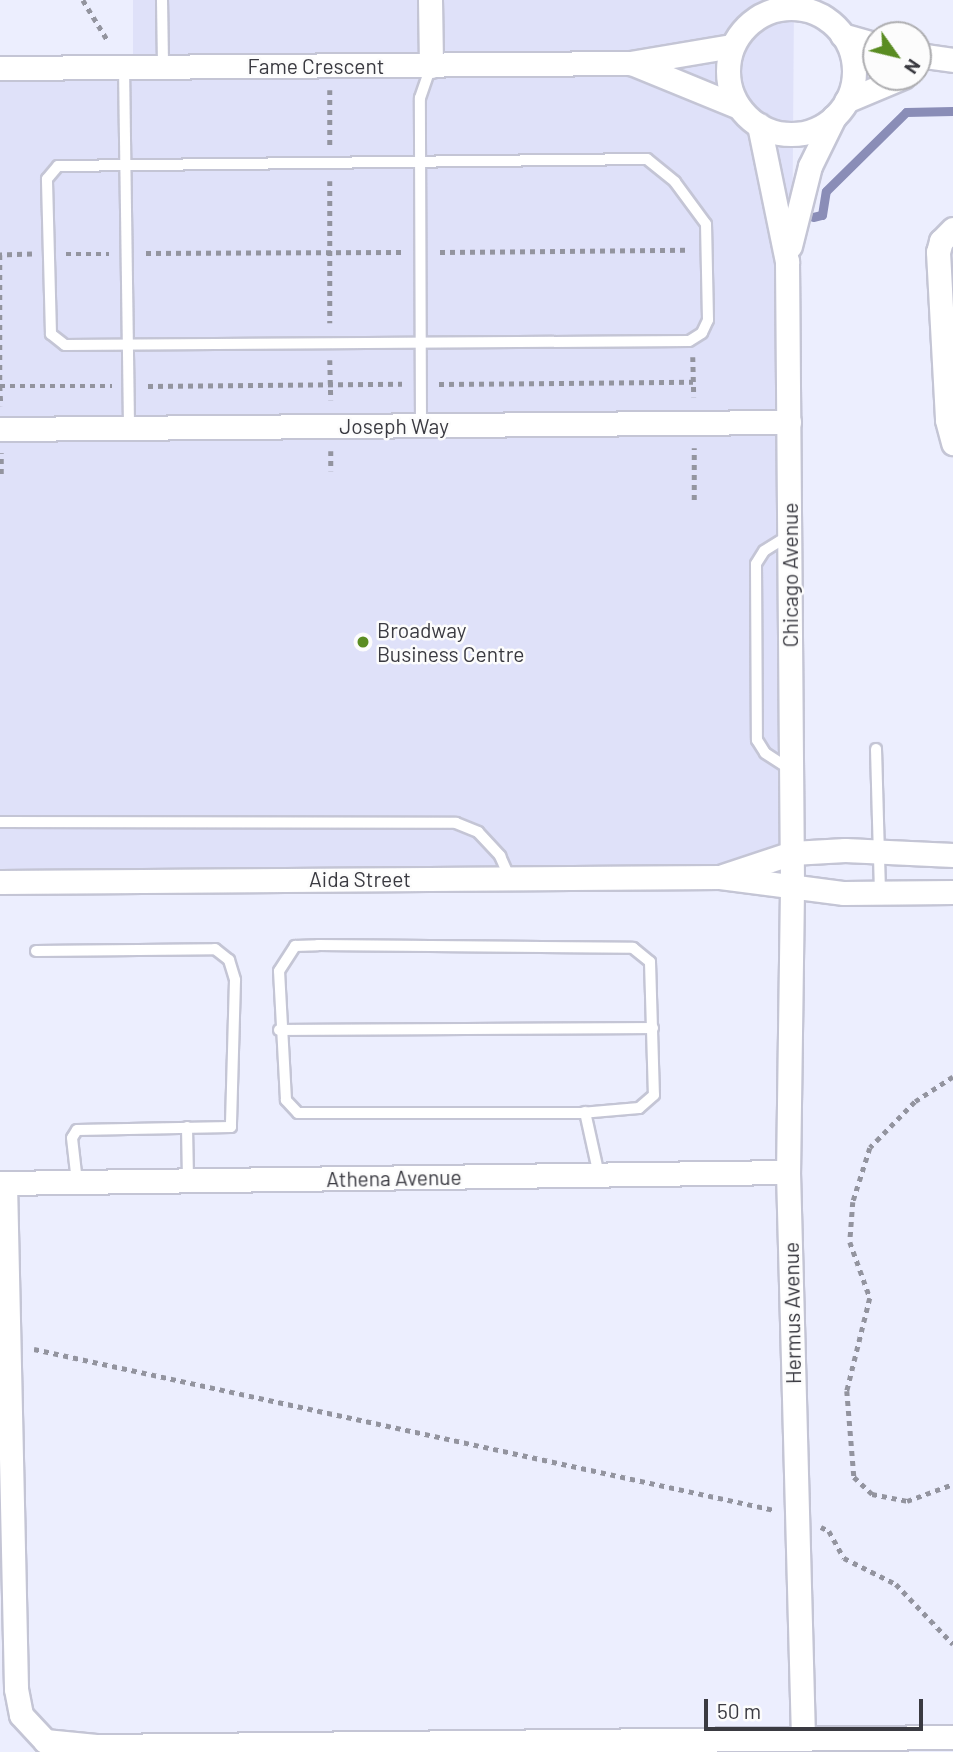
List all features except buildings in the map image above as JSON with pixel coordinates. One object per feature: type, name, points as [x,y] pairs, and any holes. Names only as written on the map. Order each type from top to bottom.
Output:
[{"type":"street","points":[[430,0],[431,66]]},
{"type":"street","points":[[862,36],[834,18],[793,8],[757,9],[732,46],[728,78],[739,107],[759,125],[790,134],[806,132],[840,109],[875,91]]},
{"type":"street","points":[[834,18],[853,63],[840,109]]},
{"type":"street","name":"Fame Crescent","points":[[0,68],[631,63],[732,46]]},
{"type":"street","points":[[932,57],[952,60]]},
{"type":"street","points":[[932,67],[952,60]]},
{"type":"street","name":"Fame Crescent","points":[[631,63],[739,107]]},
{"type":"street","name":"Chicago Avenue","points":[[787,261],[810,166],[840,109]]},
{"type":"street","name":"Chicago Avenue","points":[[759,125],[787,261],[792,889]]},
{"type":"street","points":[[953,229],[940,241],[939,252],[947,420],[953,443]]},
{"type":"street","name":"Joseph Way","points":[[0,429],[789,422]]},
{"type":"street","name":"Aida Street","points":[[720,877],[792,853],[953,855]]},
{"type":"street","name":"Aida Street","points":[[0,882],[720,877],[792,889],[953,892]]},
{"type":"street","name":"Hermus Avenue","points":[[792,889],[788,1172],[803,1737]]},
{"type":"street","name":"Athena Avenue","points":[[3,1183],[788,1172]]},
{"type":"street","points":[[3,1183],[4,1343],[16,1689],[21,1714],[30,1730],[45,1741],[96,1746],[953,1737]]},
{"type":"lane","points":[[162,0],[163,67]]},
{"type":"lane","points":[[421,426],[420,98],[431,66]]},
{"type":"lane","points":[[124,67],[129,428]]},
{"type":"lane","points":[[646,159],[676,182],[702,214],[709,250],[706,327],[689,341],[65,345],[54,340],[47,179],[53,169],[125,164],[330,163],[646,159]]},
{"type":"lane","points":[[790,535],[764,551],[756,564],[757,740],[765,753],[791,770]]},
{"type":"lane","points":[[876,749],[880,892]]},
{"type":"lane","points":[[0,822],[456,823],[478,832],[500,856],[510,878]]},
{"type":"lane","points":[[295,946],[633,948],[650,962],[653,1028],[651,1100],[639,1108],[585,1112],[298,1113],[286,1100],[279,1030],[282,960],[295,946]]},
{"type":"lane","points":[[36,951],[215,949],[225,955],[235,980],[234,1116],[227,1128],[77,1130],[72,1138],[77,1182]]},
{"type":"lane","points":[[279,1030],[653,1028]]},
{"type":"lane","points":[[585,1112],[599,1175]]},
{"type":"lane","points":[[187,1127],[188,1181]]},
{"type":"path","points":[[83,0],[124,67]]},
{"type":"path","points":[[330,66],[331,471]]},
{"type":"path","points":[[694,382],[0,386],[1,255],[709,250]]},
{"type":"path","points":[[953,1077],[915,1102],[870,1148],[853,1202],[850,1242],[870,1298],[847,1391],[854,1476],[872,1494],[907,1500],[953,1484]]},
{"type":"path","points":[[4,1343],[797,1515],[829,1531],[844,1558],[896,1584],[953,1644]]},
{"type":"shaded area","points":[[133,0],[794,0],[791,422],[796,874],[0,880],[0,66],[133,65]]},
{"type":"waterway","points":[[813,217],[822,215],[826,191],[906,112],[953,111]]},
{"type":"place","name":"Broadway Business Centre","points":[[363,642]]}]
